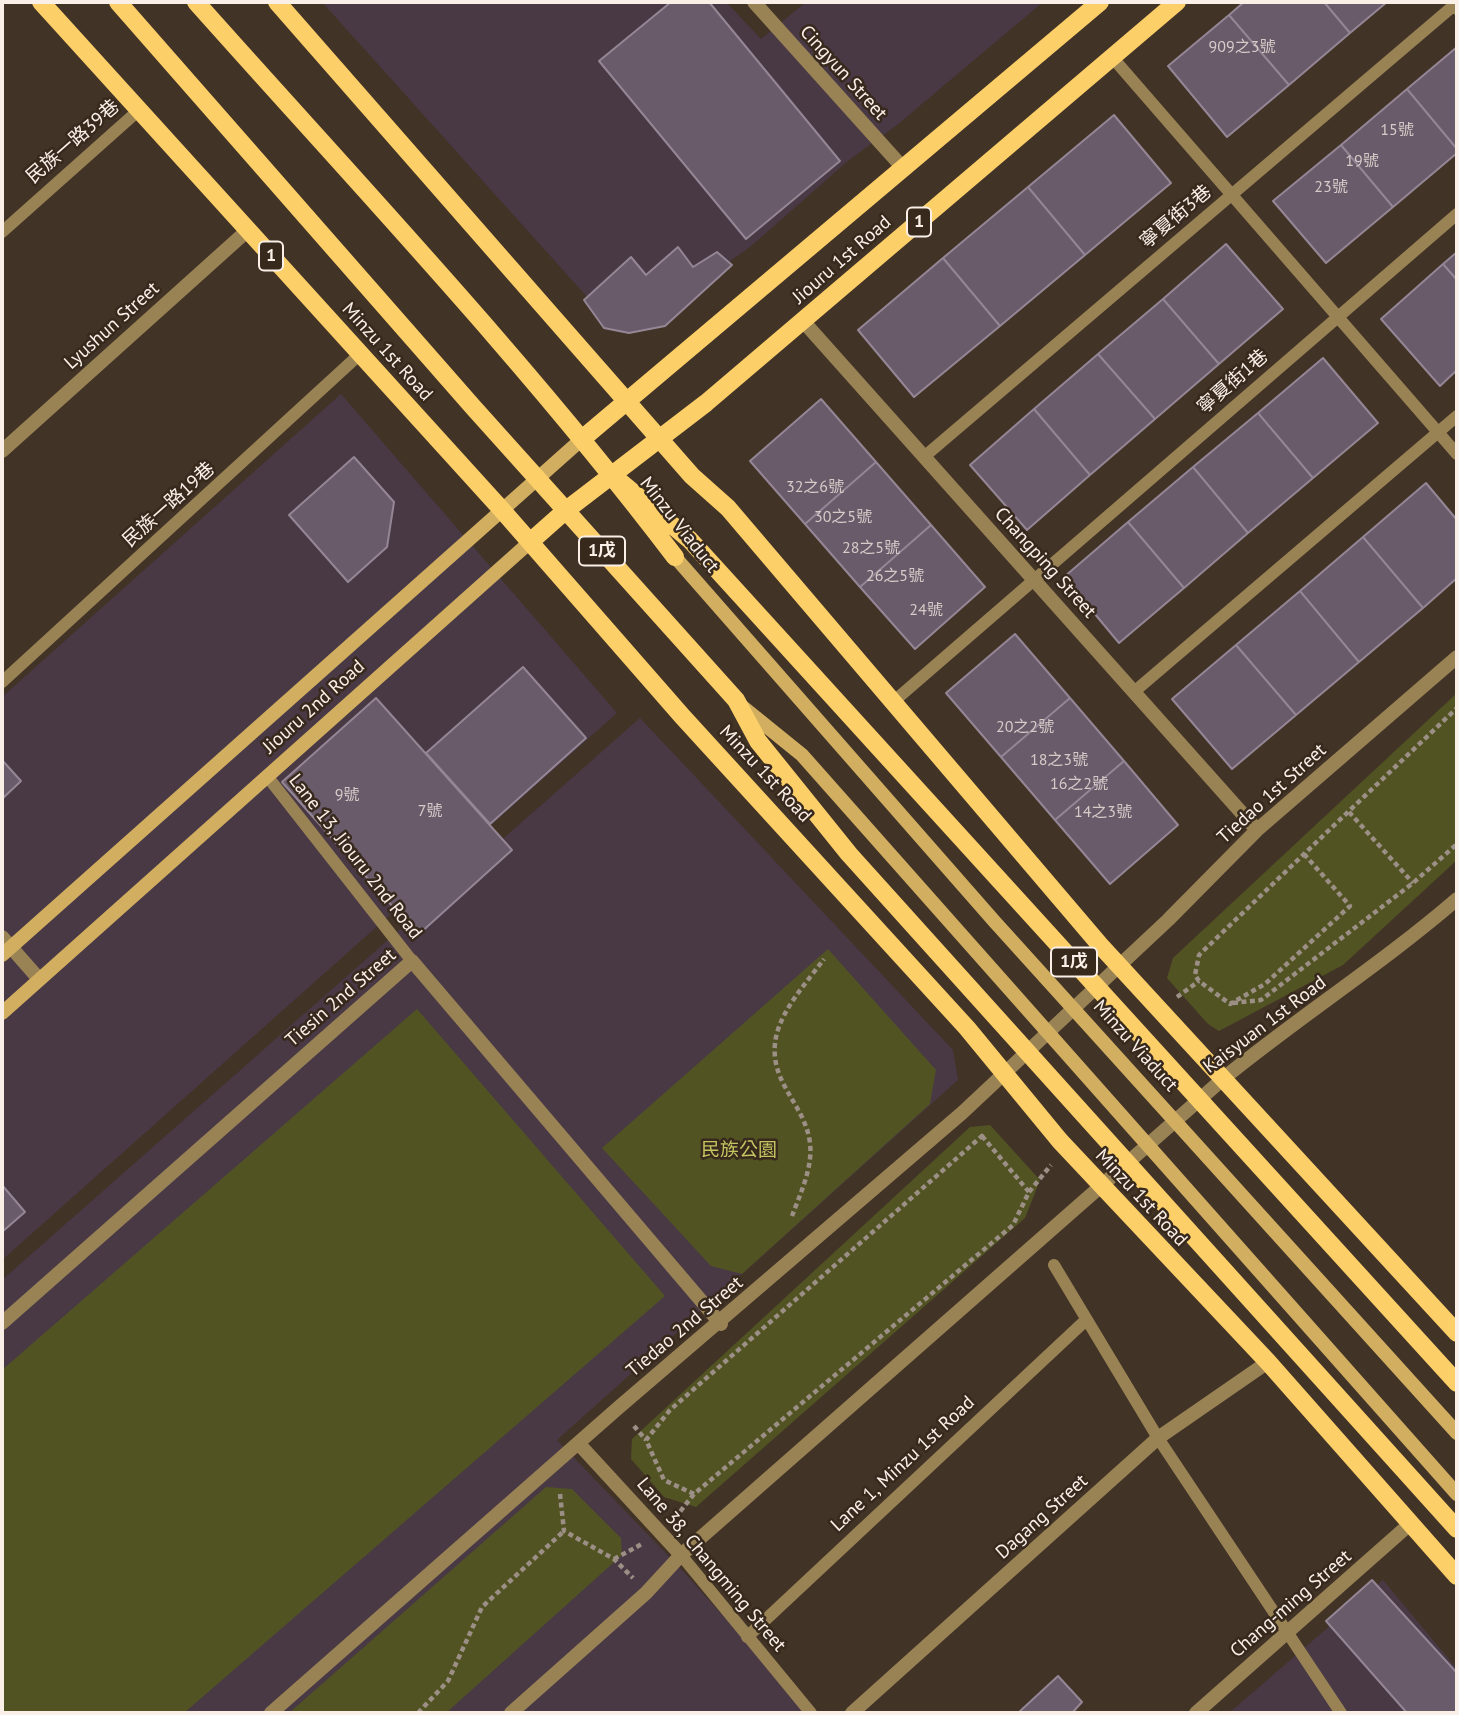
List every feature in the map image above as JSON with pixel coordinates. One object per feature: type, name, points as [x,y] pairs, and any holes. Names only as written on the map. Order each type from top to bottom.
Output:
[{"type":"main road","name":"Minzu 1st Road","points":[[41,2],[502,510],[682,716],[839,885],[1102,1188],[1268,1362],[1457,1576]]},
{"type":"main road","name":"Minzu 1st Road","points":[[118,2],[565,511]]},
{"type":"main road","points":[[195,2],[582,439]]},
{"type":"main road","points":[[277,2],[626,398],[659,439]]},
{"type":"main road","name":"Jiouru 1st Road","points":[[626,398],[699,342],[1100,2]]},
{"type":"main road","name":"Jiouru 1st Road","points":[[659,439],[803,321],[1177,2]]},
{"type":"main road","name":"Jiouru 2nd Road","points":[[5,946],[626,398]]},
{"type":"main road","name":"1戊","points":[[582,439],[612,475]]},
{"type":"main road","name":"Jiouru 2nd Road","points":[[2,1013],[565,511],[659,439]]},
{"type":"main road","name":"1戊","points":[[659,439],[692,476],[728,508],[1119,966],[1457,1333]]},
{"type":"main road","name":"Minzu Viaduct","points":[[612,475],[690,541],[1457,1383]]},
{"type":"main road","name":"Minzu Viaduct","points":[[612,475],[674,557],[993,921],[1457,1433]]},
{"type":"main road","name":"1戊","points":[[565,511],[736,701],[758,741],[849,855],[1457,1529]]},
{"type":"main road","points":[[736,701],[802,755],[1457,1494]]},
{"type":"street","name":"Cingyun Street","points":[[754,2],[904,169]]},
{"type":"street","name":"Lyushun Street","points":[[2,451],[248,230]]},
{"type":"street","name":"Changping Street","points":[[803,321],[1257,830]]},
{"type":"street","name":"Tiedao 1st Street","points":[[1119,966],[1257,830],[1457,657]]},
{"type":"street","name":"Kaisyuan 1st Road","points":[[1102,1188],[1224,1078],[1273,1039],[1402,947],[1457,899]]},
{"type":"street","points":[[5,946],[39,979]]},
{"type":"street","name":"Tiesin 2nd Street","points":[[2,1323],[412,961],[721,1324]]},
{"type":"street","name":"Tiedao 2nd Street","points":[[271,1713],[721,1324],[1004,1073],[1119,966]]},
{"type":"street","points":[[511,1713],[646,1593],[681,1555],[1102,1188]]},
{"type":"street","name":"Dagang Street","points":[[852,1713],[1158,1438],[1268,1362]]},
{"type":"street","name":"Lane 38, Changming Street","points":[[579,1444],[681,1555]]},
{"type":"street","name":"Chang-ming Street","points":[[1196,1713],[1411,1523]]},
{"type":"lane","name":"寧夏街3巷","points":[[925,456],[1455,8]]},
{"type":"lane","points":[[1112,57],[1457,454]]},
{"type":"lane","name":"民族一路39巷","points":[[2,232],[139,110]]},
{"type":"lane","name":"寧夏街1巷","points":[[893,702],[1457,214]]},
{"type":"lane","name":"民族一路19巷","points":[[2,682],[360,354]]},
{"type":"lane","points":[[1135,691],[1457,416]]},
{"type":"lane","name":"Lane 13, Jiouru 2nd Road","points":[[267,776],[412,961]]},
{"type":"lane","points":[[1054,1265],[1158,1438],[1341,1713]]},
{"type":"lane","name":"Lane 1, Minzu 1st Road","points":[[747,1637],[1086,1320]]},
{"type":"lane","name":"Lane 38, Changming Street","points":[[681,1555],[811,1713]]},
{"type":"path","points":[[1457,708],[1199,955],[1195,975],[1230,1004],[1261,1000],[1413,883],[1457,844]]},
{"type":"path","points":[[1349,812],[1413,883]]},
{"type":"path","points":[[1230,1004],[1265,984],[1350,906],[1304,854]]},
{"type":"path","points":[[792,1216],[806,1179],[810,1144],[803,1120],[775,1070],[776,1037],[794,1000],[824,959]]},
{"type":"path","points":[[634,1426],[646,1440],[664,1480],[694,1494],[1013,1225],[1029,1192],[1024,1182],[982,1136],[670,1410],[646,1440]]},
{"type":"path","points":[[559,1494],[564,1531]]},
{"type":"path","points":[[564,1531],[614,1559],[633,1579]]},
{"type":"path","points":[[418,1713],[448,1681],[482,1607],[564,1531]]},
{"type":"shaded area","points":[[322,2],[726,2],[761,39],[806,2],[1043,2],[897,125],[849,160],[750,247],[642,323],[598,309]]},
{"type":"shaded area","points":[[341,394],[617,713],[2,1260],[2,697]]},
{"type":"shaded area","points":[[640,718],[953,1050],[958,1080],[557,1440],[681,1569],[810,1713],[2,1713],[2,1280]]},
{"type":"shaded area","points":[[1383,1580],[1457,1669],[1457,1713],[1229,1713]]},
{"type":"green space","points":[[1457,693],[1457,860],[1343,965],[1219,1031],[1208,1024],[1167,978],[1173,958]]},
{"type":"green space","name":"民族公園","points":[[828,949],[936,1070],[930,1104],[742,1274],[711,1266],[602,1148]]},
{"type":"green space","points":[[417,1009],[665,1296],[184,1713],[2,1713],[2,1370]]},
{"type":"green space","points":[[990,1125],[1040,1180],[1025,1218],[696,1507],[664,1497],[631,1459],[632,1439],[970,1127]]},
{"type":"green space","points":[[546,1487],[572,1489],[621,1538],[622,1555],[446,1713],[289,1713]]},
{"type":"building","points":[[671,2],[709,2],[840,161],[746,239],[599,61]]},
{"type":"building","points":[[1244,2],[1324,2],[1350,33],[1289,85],[1229,15]]},
{"type":"building","points":[[1324,2],[1387,2],[1350,33]]},
{"type":"building","points":[[1229,15],[1289,85],[1227,137],[1168,66]]},
{"type":"building","points":[[1457,47],[1457,149],[1407,89]]},
{"type":"building","points":[[1407,89],[1457,149],[1457,153],[1393,207],[1341,145]]},
{"type":"building","points":[[1114,115],[1171,183],[1085,255],[1028,187]]},
{"type":"building","points":[[1341,145],[1393,207],[1326,263],[1273,201]]},
{"type":"building","points":[[1028,187],[1085,255],[1000,326],[943,258]]},
{"type":"building","points":[[1226,244],[1283,309],[1219,364],[1163,299]]},
{"type":"building","points":[[678,247],[693,267],[717,252],[732,265],[665,326],[629,333],[604,328],[584,300],[631,257],[646,275]]},
{"type":"building","points":[[1457,252],[1457,280],[1443,264]]},
{"type":"building","points":[[943,258],[1000,326],[914,397],[858,330]]},
{"type":"building","points":[[1443,264],[1457,280],[1457,370],[1440,386],[1381,319]]},
{"type":"building","points":[[1163,299],[1219,364],[1155,419],[1098,354]]},
{"type":"building","points":[[1098,354],[1155,419],[1090,475],[1034,409]]},
{"type":"building","points":[[1323,358],[1378,423],[1313,478],[1258,413]]},
{"type":"building","points":[[821,399],[876,462],[805,524],[750,461]]},
{"type":"building","points":[[1034,409],[1090,475],[1027,530],[970,465]]},
{"type":"building","points":[[1258,413],[1313,478],[1248,533],[1193,467]]},
{"type":"building","points":[[354,457],[394,502],[387,547],[348,582],[289,515]]},
{"type":"building","points":[[876,462],[931,525],[860,587],[805,524]]},
{"type":"building","points":[[1193,467],[1248,533],[1184,588],[1128,522]]},
{"type":"building","points":[[1426,483],[1457,520],[1457,578],[1423,608],[1363,537]]},
{"type":"building","points":[[1128,522],[1184,588],[1119,643],[1064,577]]},
{"type":"building","points":[[931,525],[985,587],[915,649],[860,587]]},
{"type":"building","points":[[1363,537],[1423,608],[1359,662],[1300,591]]},
{"type":"building","points":[[1300,591],[1359,662],[1296,715],[1236,645]]},
{"type":"building","points":[[1015,634],[1070,698],[1001,757],[946,693]]},
{"type":"building","points":[[1236,645],[1296,715],[1232,769],[1172,699]]},
{"type":"building","points":[[523,667],[586,738],[490,824],[426,753]]},
{"type":"building","points":[[376,698],[512,850],[418,935],[282,782]]},
{"type":"building","points":[[1070,698],[1124,761],[1055,820],[1001,757]]},
{"type":"building","points":[[2,760],[21,781],[2,799]]},
{"type":"building","points":[[1124,761],[1178,825],[1110,884],[1055,820]]},
{"type":"building","points":[[2,1185],[25,1212],[2,1232]]},
{"type":"building","points":[[1372,1580],[1457,1673],[1457,1713],[1407,1713],[1326,1621]]},
{"type":"building","points":[[1058,1676],[1082,1702],[1072,1713],[1018,1713]]}]
